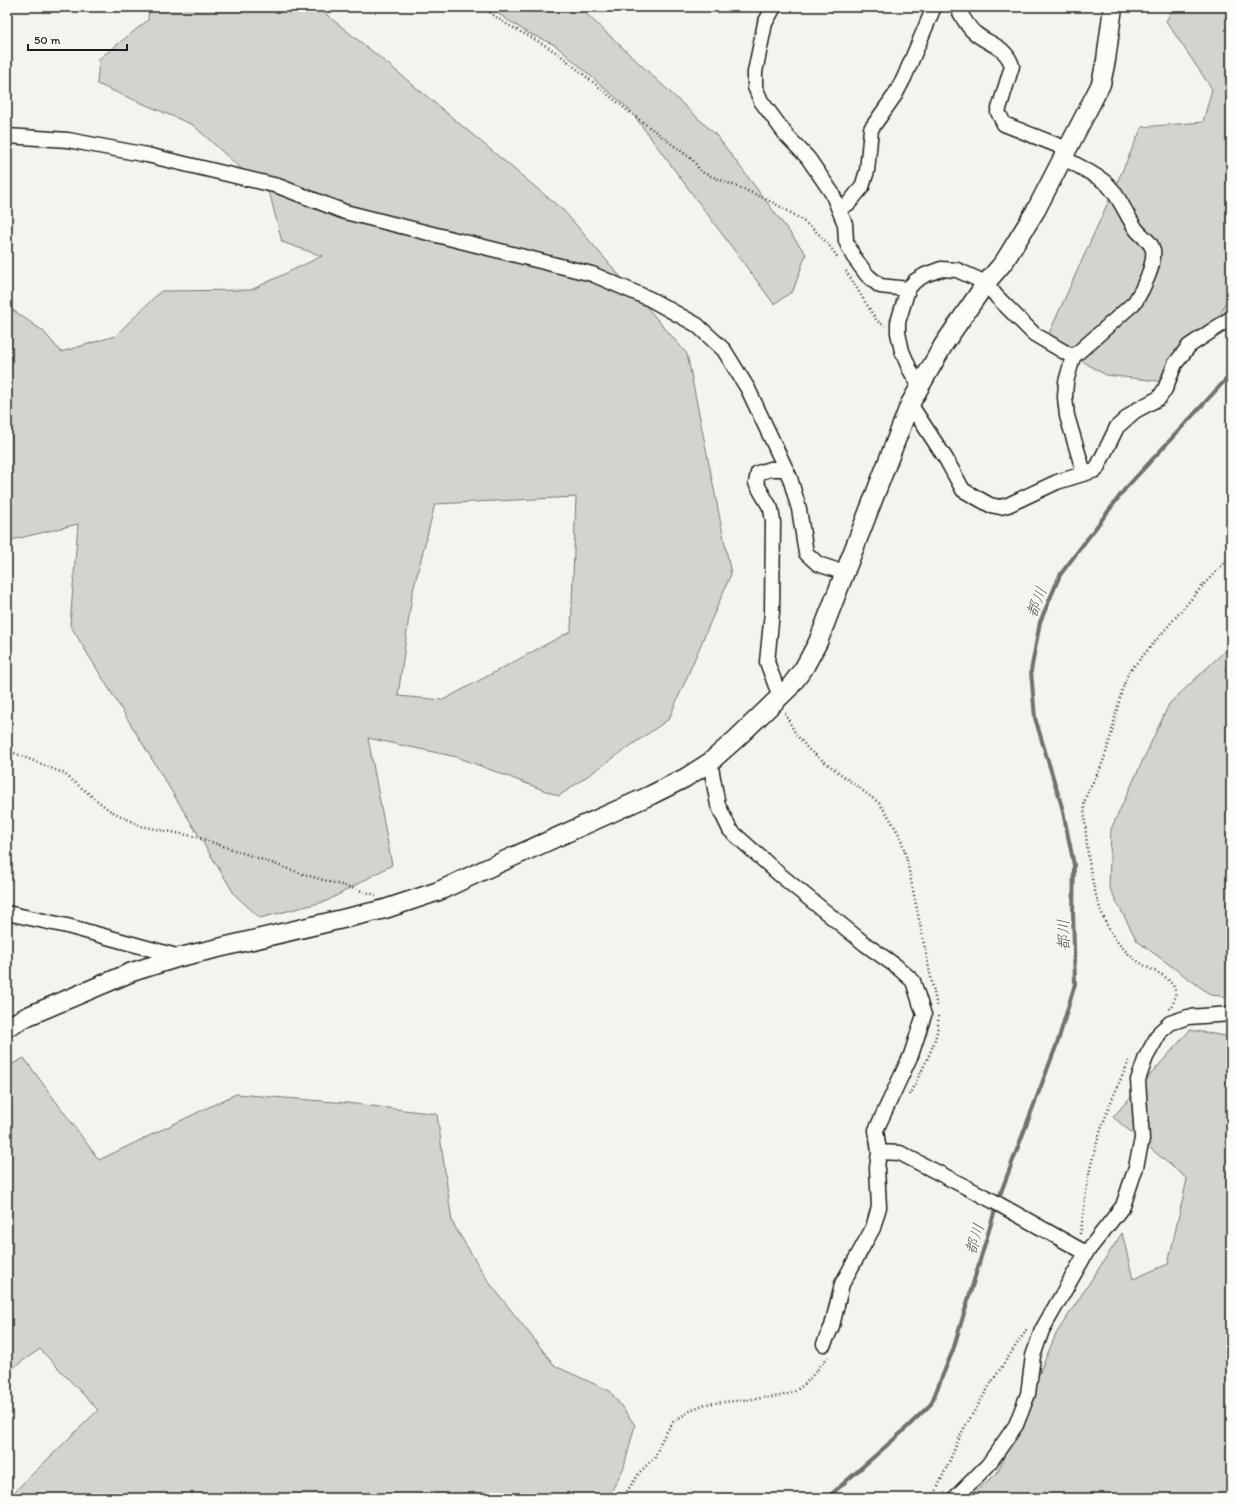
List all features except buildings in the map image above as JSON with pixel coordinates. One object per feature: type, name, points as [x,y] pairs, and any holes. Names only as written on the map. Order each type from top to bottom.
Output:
[{"type":"street","points":[[774,7],[766,23],[755,72],[755,87],[761,101],[773,118],[808,158],[832,193],[845,224],[846,241],[853,256],[867,275],[880,286],[908,289]]},
{"type":"street","points":[[839,209],[849,203],[862,187],[867,171],[871,129],[895,95],[904,78],[934,7]]},
{"type":"street","points":[[957,7],[965,22],[974,33],[1004,51],[1010,59],[1012,66],[998,112],[1004,124],[1065,153],[1107,183],[1136,229],[1148,241],[1152,248],[1153,259],[1142,290],[1135,302],[1073,357],[1066,382],[1066,416],[1084,473]]},
{"type":"street","points":[[7,1026],[132,972],[180,957],[385,909],[439,891],[651,795],[685,778],[710,762],[789,688],[804,668],[818,642],[910,404],[944,344],[986,282],[1004,262],[1036,210],[1101,84],[1114,7]]},
{"type":"street","points":[[7,136],[68,140],[147,155],[278,186],[345,212],[592,274],[650,299],[697,325],[724,350],[748,389],[790,478],[799,509],[806,553],[818,564],[845,573]]},
{"type":"street","points":[[920,387],[904,357],[898,333],[898,322],[908,289],[915,281],[925,275],[941,269],[957,270],[986,282],[997,297],[1034,334],[1073,357]]},
{"type":"street","points":[[910,404],[946,459],[964,490],[990,505],[1000,507],[1008,506],[1057,482],[1096,470],[1117,428],[1134,411],[1159,398],[1165,389],[1175,364],[1189,346],[1231,318]]},
{"type":"street","points":[[780,697],[767,662],[772,612],[773,522],[771,509],[756,484],[758,473],[770,469],[786,469]]},
{"type":"street","points":[[710,762],[718,805],[730,830],[779,874],[913,981],[924,1015],[911,1054],[876,1130],[879,1152],[877,1168],[879,1207],[873,1228],[842,1284],[828,1348]]},
{"type":"street","points":[[7,913],[67,926],[180,957]]},
{"type":"street","points":[[955,1498],[988,1464],[1016,1425],[1028,1394],[1033,1356],[1042,1330],[1086,1253],[1123,1206],[1136,1167],[1142,1139],[1138,1080],[1146,1057],[1160,1032],[1170,1023],[1188,1017],[1231,1014]]},
{"type":"street","points":[[879,1152],[900,1153],[993,1201],[1086,1253]]},
{"type":"path","points":[[484,7],[493,16],[506,25],[552,49],[560,55],[693,160],[701,172],[783,206],[816,230],[833,250],[841,263]]},
{"type":"path","points":[[845,270],[876,321],[898,333]]},
{"type":"path","points":[[1166,1012],[1172,1005],[1175,998],[1175,989],[1171,983],[1161,975],[1141,964],[1122,948],[1111,932],[1103,915],[1095,888],[1087,848],[1084,800],[1102,764],[1123,685],[1129,672],[1205,583],[1231,556]]},
{"type":"path","points":[[780,697],[783,709],[795,733],[810,750],[879,803],[890,817],[900,836],[935,994],[938,1020],[934,1043],[906,1100]]},
{"type":"path","points":[[7,750],[63,773],[108,810],[141,826],[197,837],[306,875],[377,895]]},
{"type":"path","points":[[1072,1246],[1078,1241],[1089,1175],[1102,1126],[1131,1056]]},
{"type":"path","points":[[933,1498],[963,1430],[993,1380],[1031,1324]]},
{"type":"path","points":[[622,1498],[641,1471],[655,1457],[661,1441],[673,1422],[693,1409],[705,1404],[781,1396],[794,1392],[806,1383],[828,1348]]},
{"type":"shaded area","points":[[149,7],[317,7],[388,64],[564,211],[687,354],[731,574],[669,719],[559,796],[457,757],[368,738],[392,865],[327,901],[260,918],[235,895],[70,625],[78,524],[7,541],[7,306],[43,331],[61,352],[115,336],[161,291],[251,290],[322,256],[282,242],[270,195],[193,125],[97,84],[99,59],[148,20]],"holes":[[[576,497],[571,631],[443,700],[398,696],[412,595],[435,504]]]},
{"type":"shaded area","points":[[491,7],[579,7],[717,136],[806,254],[793,291],[774,304],[630,110],[555,45],[528,33],[497,13]]},
{"type":"shaded area","points":[[1174,7],[1231,7],[1231,288],[1218,322],[1166,382],[1106,375],[1046,340],[1142,127],[1203,122],[1212,89],[1166,21]]},
{"type":"shaded area","points":[[1231,645],[1231,997],[1211,995],[1137,941],[1109,887],[1111,829],[1169,704]]},
{"type":"shaded area","points":[[1190,1030],[1231,1037],[1231,1498],[968,1498],[997,1473],[1056,1334],[1122,1233],[1133,1279],[1168,1264],[1187,1179],[1113,1117]]},
{"type":"shaded area","points":[[24,1058],[99,1160],[236,1094],[347,1103],[437,1114],[452,1222],[488,1281],[555,1366],[610,1391],[635,1425],[624,1467],[608,1498],[8,1498],[98,1410],[40,1349],[7,1372],[7,1067]]},
{"type":"waterway","name":"都川","points":[[998,1200],[1058,1041],[1075,984],[1073,912],[1074,865],[1062,807],[1035,718],[1031,671],[1040,622],[1060,575],[1125,489],[1231,374]]},
{"type":"waterway","name":"都川","points":[[827,1498],[901,1433],[931,1404],[953,1350],[996,1207]]}]
